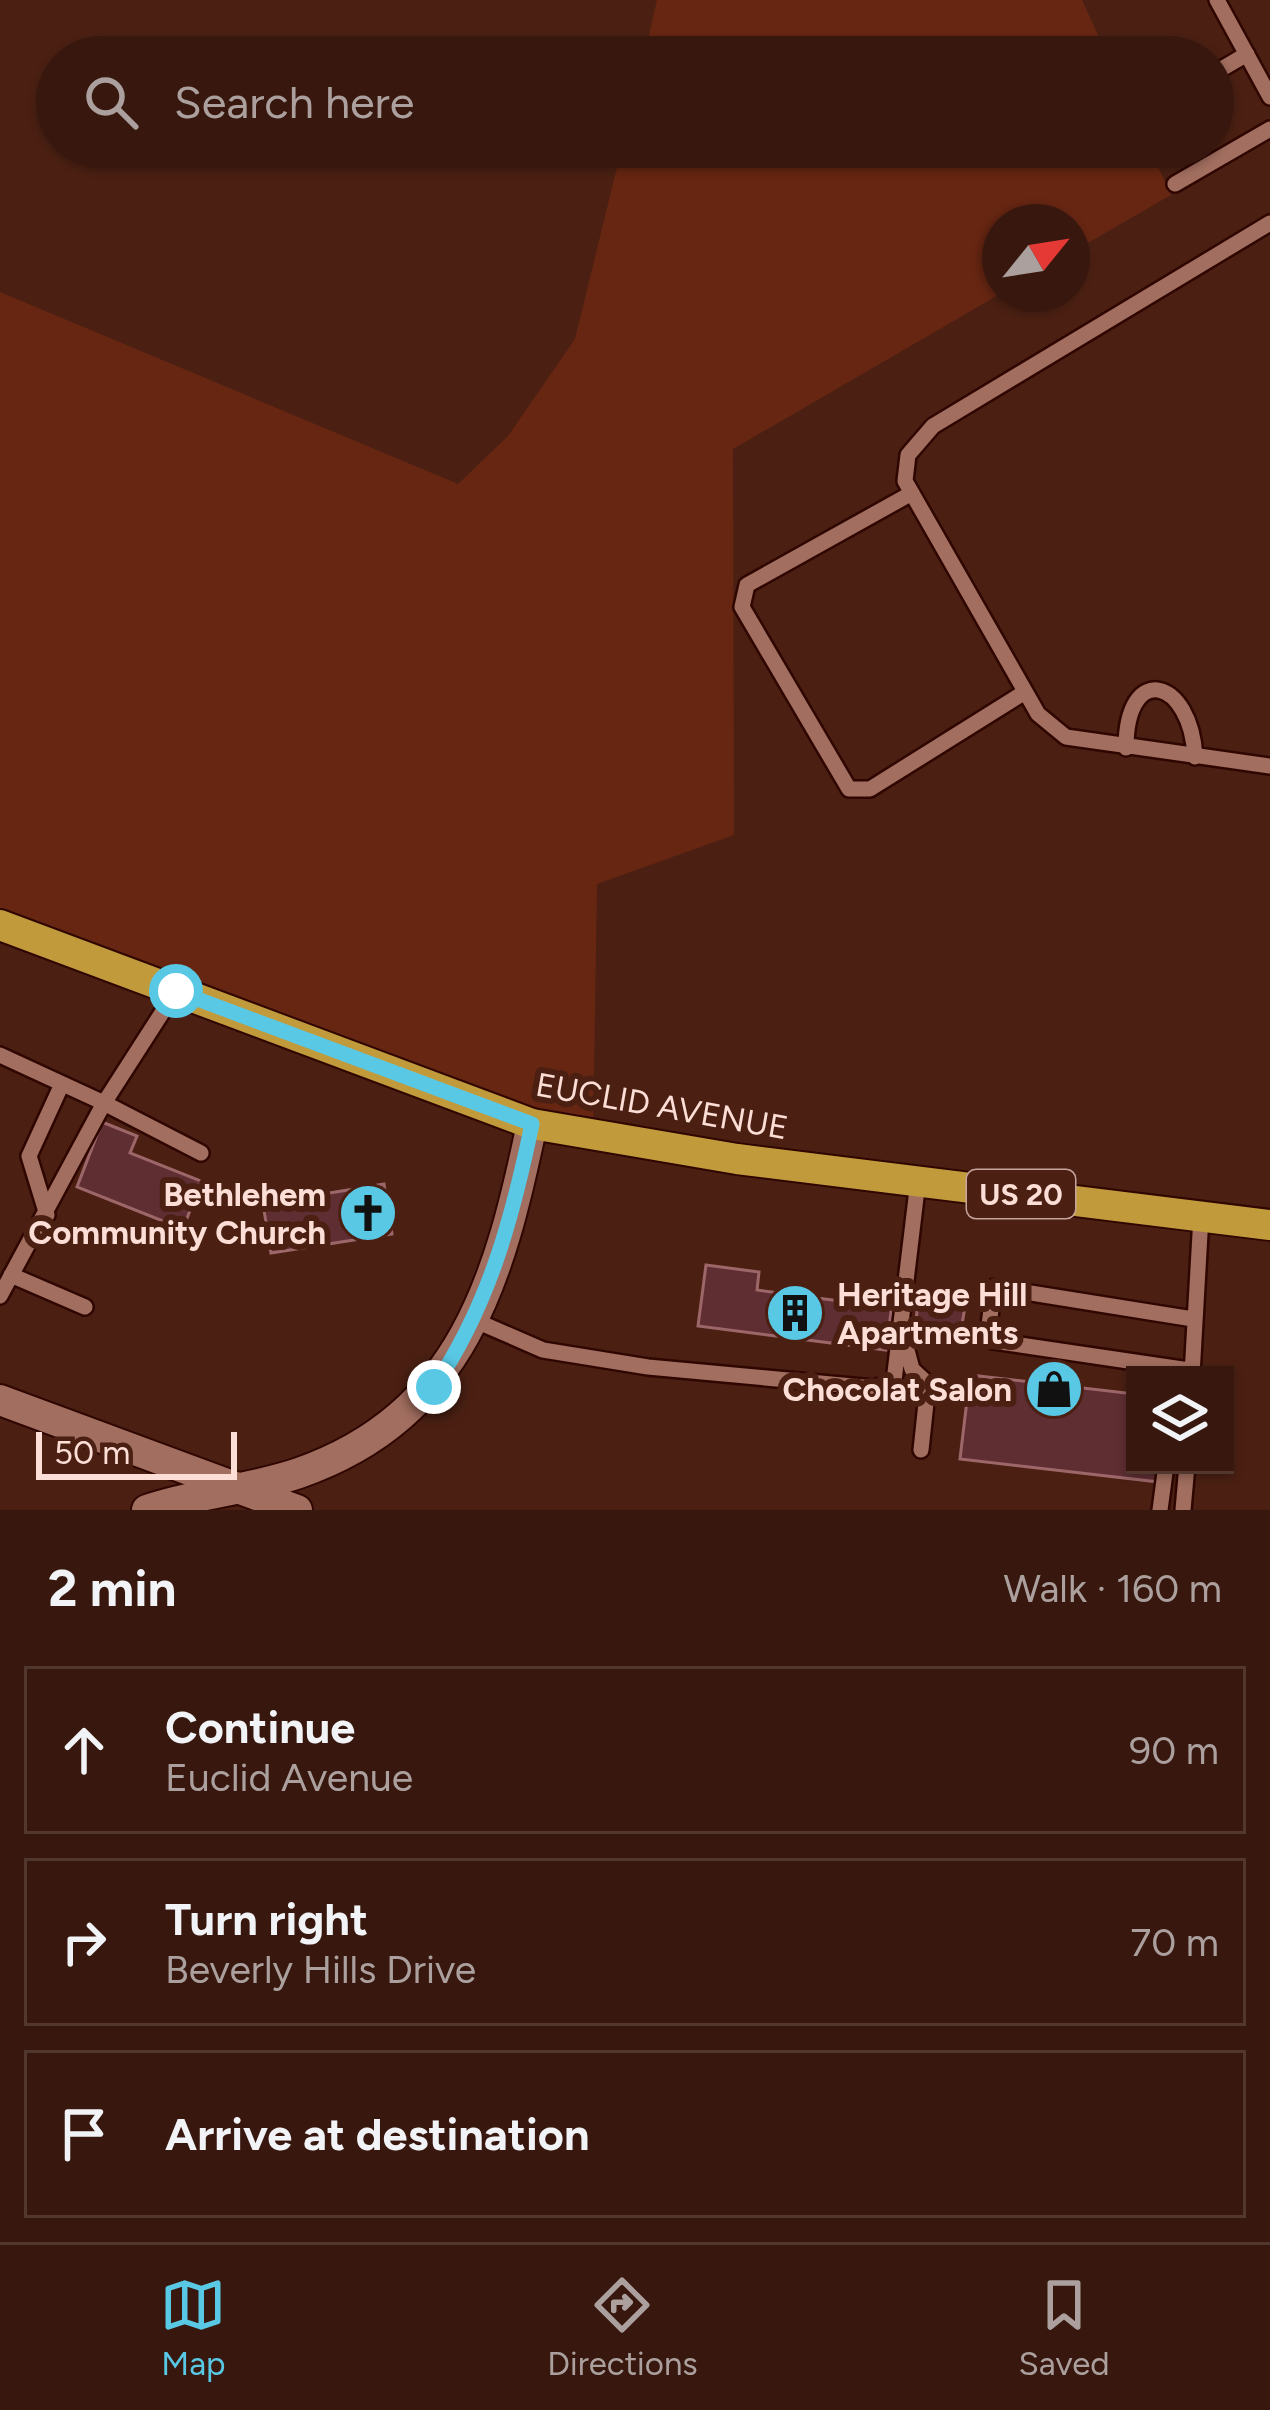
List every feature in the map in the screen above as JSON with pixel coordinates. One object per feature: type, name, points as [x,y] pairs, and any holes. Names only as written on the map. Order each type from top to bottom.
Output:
[{"type":"main road","name":"EUCLID AVENUE","points":[[0,926],[532,1124],[918,1181],[1270,1225]]},
{"type":"street","points":[[147,1510],[299,1473],[361,1446],[434,1387],[474,1320],[512,1223],[532,1124]]},
{"type":"street","points":[[0,1400],[297,1510]]},
{"type":"lane","points":[[1217,0],[1270,97]]},
{"type":"lane","points":[[1234,61],[1246,54]]},
{"type":"lane","points":[[1234,149],[1270,128]]},
{"type":"lane","points":[[1175,184],[1202,168]]},
{"type":"lane","points":[[1270,223],[933,426],[908,455],[904,481],[1038,714],[1066,736],[1270,766]]},
{"type":"lane","points":[[912,494],[747,585],[742,607],[848,789],[870,789],[1025,692]]},
{"type":"lane","points":[[1126,748],[1126,718],[1133,701],[1161,692],[1182,702],[1190,715],[1195,757]]},
{"type":"lane","points":[[0,1295],[104,1103],[176,991]]},
{"type":"lane","points":[[0,1055],[201,1153]]},
{"type":"lane","points":[[47,1215],[29,1156],[62,1084]]},
{"type":"lane","points":[[474,1320],[543,1350],[648,1366],[874,1388],[894,1381],[918,1181]]},
{"type":"lane","points":[[1186,1366],[1202,1216]]},
{"type":"lane","points":[[11,1276],[85,1307]]},
{"type":"lane","points":[[1148,1366],[987,1340],[994,1287],[1193,1319]]},
{"type":"lane","points":[[901,1327],[912,1369],[928,1384],[922,1450]]},
{"type":"lane","points":[[1160,1510],[1165,1474]]},
{"type":"lane","points":[[1183,1510],[1186,1474]]},
{"type":"shaded area","points":[[657,0],[1082,0],[1098,36],[649,36]]},
{"type":"shaded area","points":[[617,168],[1159,168],[1171,195],[1090,242],[1090,204],[982,204],[982,304],[733,449],[734,835],[597,884],[593,1135],[0,925],[0,292],[458,484],[508,436],[575,339]]},
{"type":"building","points":[[102,1122],[137,1136],[130,1153],[201,1181],[183,1229],[77,1187]]},
{"type":"building","points":[[384,1184],[392,1234],[271,1253],[263,1204]]},
{"type":"building","name":"Heritage Hill Apartments","points":[[706,1265],[759,1272],[757,1290],[840,1301],[842,1283],[894,1289],[886,1350],[698,1326]]},
{"type":"building","points":[[919,1291],[967,1296],[960,1335],[943,1327],[942,1344],[914,1342]]},
{"type":"building","points":[[970,1375],[1126,1393],[1126,1474],[1160,1474],[1159,1482],[960,1459]]},
{"type":"place","name":"Bethlehem Community Church","points":[[368,1213]]},
{"type":"place","name":"Heritage Hill Apartments","points":[[795,1313]]},
{"type":"place","name":"Chocolat Salon","points":[[1054,1389]]},
{"type":"route","points":[[176,991],[532,1124],[512,1223],[488,1290],[464,1341],[434,1387]]}]
